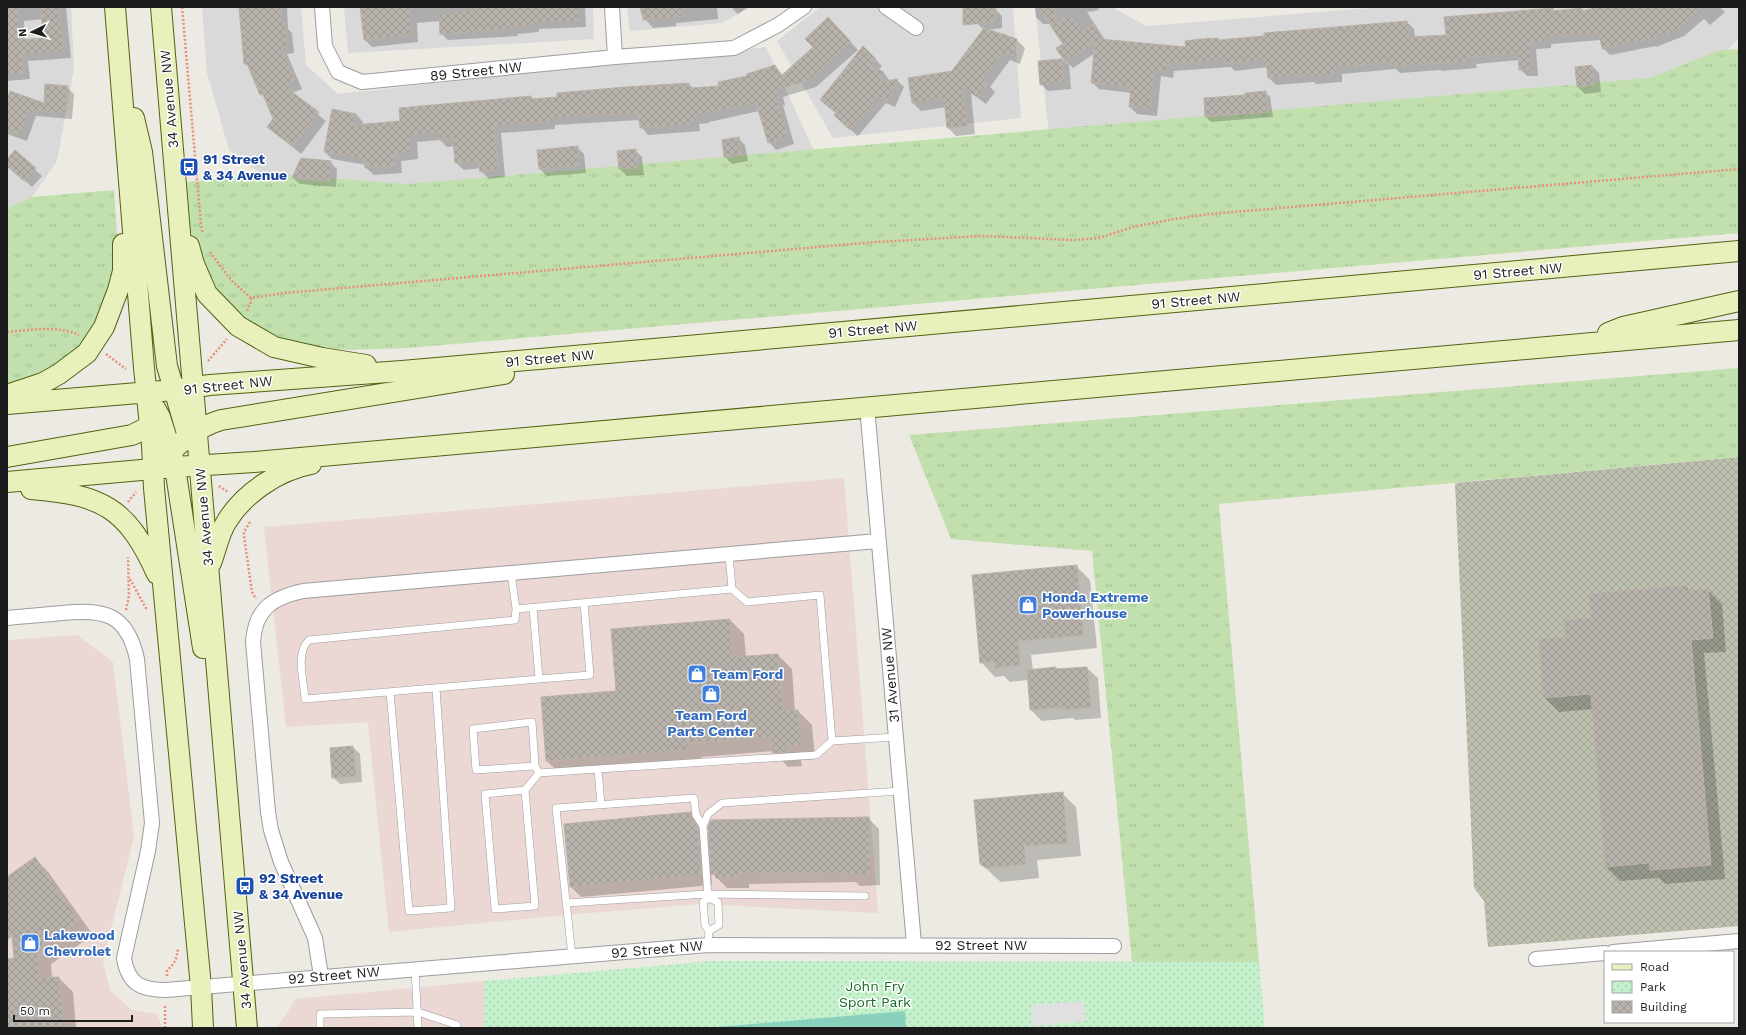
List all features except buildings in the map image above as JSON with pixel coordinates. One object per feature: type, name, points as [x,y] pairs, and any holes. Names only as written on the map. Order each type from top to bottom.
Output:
[{"type":"main road","points":[[115,7],[147,392],[155,421],[173,459],[228,802]]},
{"type":"main road","name":"34 Avenue NW","points":[[161,7],[177,200],[181,393],[200,465],[228,802],[245,983],[247,1028]]},
{"type":"main road","points":[[7,395],[43,383],[59,374],[87,353],[104,327],[118,290],[122,271],[123,225],[117,156],[119,56]]},
{"type":"main road","points":[[7,457],[132,435],[155,421],[181,393],[167,366],[142,152],[119,56]]},
{"type":"main road","points":[[177,200],[194,264],[207,294],[238,326],[274,347],[322,358],[402,371]]},
{"type":"main road","name":"91 Street NW","points":[[7,404],[147,392],[181,393],[210,385],[402,371],[699,345],[1739,251]]},
{"type":"main road","points":[[1580,344],[1623,327],[1739,301]]},
{"type":"main road","points":[[173,459],[200,465],[254,462],[867,406],[1733,332]]},
{"type":"main road","points":[[7,482],[153,470],[173,459],[179,443],[212,422],[221,420],[439,384],[699,345]]},
{"type":"main road","points":[[155,421],[153,470],[203,1028]]},
{"type":"main road","points":[[208,569],[226,522],[242,500],[270,480],[300,466],[394,449]]},
{"type":"main road","points":[[7,487],[66,493],[98,502],[109,508],[126,522],[141,541],[163,588]]},
{"type":"street","name":"89 Street NW","points":[[322,7],[325,46],[338,72],[362,82],[615,57],[734,48],[778,25],[804,7]]},
{"type":"street","points":[[612,7],[615,57]]},
{"type":"street","points":[[886,7],[916,28]]},
{"type":"street","name":"31 Avenue NW","points":[[867,406],[914,944]]},
{"type":"street","points":[[321,976],[315,938],[281,862],[271,830],[268,812],[253,642],[254,630],[262,610],[280,597],[303,591],[878,541]]},
{"type":"street","points":[[7,618],[91,611],[105,614],[119,621],[130,636],[137,659],[152,823],[148,851],[125,951],[125,966],[134,983],[142,987],[155,990],[200,987]]},
{"type":"street","name":"92 Street NW","points":[[200,987],[572,956],[708,938],[914,944],[1114,946]]},
{"type":"street","points":[[1624,951],[1739,941]]},
{"type":"street","points":[[1536,959],[1604,953]]},
{"type":"lane","points":[[729,554],[732,589],[747,602],[820,595],[832,741]]},
{"type":"lane","points":[[511,573],[516,609],[515,620],[309,640],[304,645],[301,655],[305,699],[590,675],[584,603]]},
{"type":"lane","points":[[516,609],[732,589]]},
{"type":"lane","points":[[533,608],[539,679]]},
{"type":"lane","points":[[390,692],[409,911],[451,908],[436,688]]},
{"type":"lane","points":[[535,766],[476,770],[473,729],[532,722],[535,766],[539,773]]},
{"type":"lane","points":[[525,790],[485,794],[495,909],[535,906],[525,790],[539,773],[816,755],[832,741],[895,737]]},
{"type":"lane","points":[[598,769],[601,805]]},
{"type":"lane","points":[[708,938],[704,925],[703,902],[708,896],[703,826],[708,814],[722,803],[900,791]]},
{"type":"lane","points":[[572,956],[556,808],[694,798],[696,815],[703,826]]},
{"type":"lane","points":[[566,903],[708,896],[865,896]]},
{"type":"lane","points":[[708,896],[718,902],[719,925],[708,938]]},
{"type":"lane","points":[[415,968],[418,1028]]},
{"type":"lane","points":[[320,1028],[320,1014],[418,1012],[457,1025],[457,1028]]},
{"type":"path","points":[[182,7],[201,225],[205,240]]},
{"type":"path","points":[[208,248],[231,280],[251,298],[284,293],[876,242],[982,236],[1074,240],[1099,238],[1132,227],[1210,214],[1739,169]]},
{"type":"path","points":[[7,332],[54,329],[68,330],[94,344],[126,369]]},
{"type":"path","points":[[119,621],[128,604],[130,579]]},
{"type":"path","points":[[164,1014],[164,1028]]},
{"type":"shaded area","points":[[7,7],[71,7],[74,68],[57,161],[28,203],[7,211]]},
{"type":"shaded area","points":[[202,7],[301,7],[306,65],[338,94],[766,47],[816,155],[436,190],[262,174],[229,150],[207,73]]},
{"type":"shaded area","points":[[344,7],[593,7],[594,39],[348,53]]},
{"type":"shaded area","points":[[627,7],[751,7],[722,23],[630,31]]},
{"type":"shaded area","points":[[820,7],[1013,7],[1021,118],[833,138],[777,41]]},
{"type":"shaded area","points":[[1035,7],[1116,7],[1115,9],[1147,26],[1382,7],[1739,7],[1739,38],[1720,59],[1654,85],[1049,135]]},
{"type":"shaded area","points":[[1739,457],[1739,926],[1488,947],[1484,901],[1474,888],[1455,483]]},
{"type":"shaded area","points":[[844,478],[878,913],[699,904],[389,932],[368,722],[286,727],[264,527]]},
{"type":"shaded area","points":[[77,635],[113,662],[134,837],[103,961],[110,991],[132,1010],[157,1014],[162,1028],[7,1028],[7,640]]},
{"type":"shaded area","points":[[484,981],[484,1028],[277,1028],[296,999]]},
{"type":"shaded area","points":[[1084,1001],[1086,1021],[1033,1026],[1031,1005]]},
{"type":"green space","points":[[1739,49],[1739,233],[408,348],[351,350],[328,349],[294,342],[273,335],[255,326],[239,314],[224,300],[212,283],[202,264],[192,235],[188,212],[186,182],[274,174],[407,184],[1650,78],[1720,50]]},
{"type":"green space","points":[[114,190],[118,250],[116,274],[91,337],[54,369],[7,384],[7,208],[33,197]]},
{"type":"green space","points":[[1739,368],[1739,457],[1219,504],[1259,962],[1132,962],[1092,551],[951,539],[909,435]]},
{"type":"green space","name":"John Fry Sport Park","points":[[710,961],[1259,962],[1265,1028],[484,1028],[484,981]]},
{"type":"green space","points":[[905,1011],[906,1028],[705,1028]]},
{"type":"place","name":"91 Street & 34 Avenue","points":[[189,167]]},
{"type":"place","name":"Honda Extreme Powerhouse","points":[[1028,605]]},
{"type":"place","name":"Team Ford","points":[[697,674]]},
{"type":"place","name":"Team Ford Parts Center","points":[[711,694]]},
{"type":"place","name":"92 Street & 34 Avenue","points":[[245,886]]},
{"type":"place","name":"Lakewood Chevrolet","points":[[30,943]]}]
